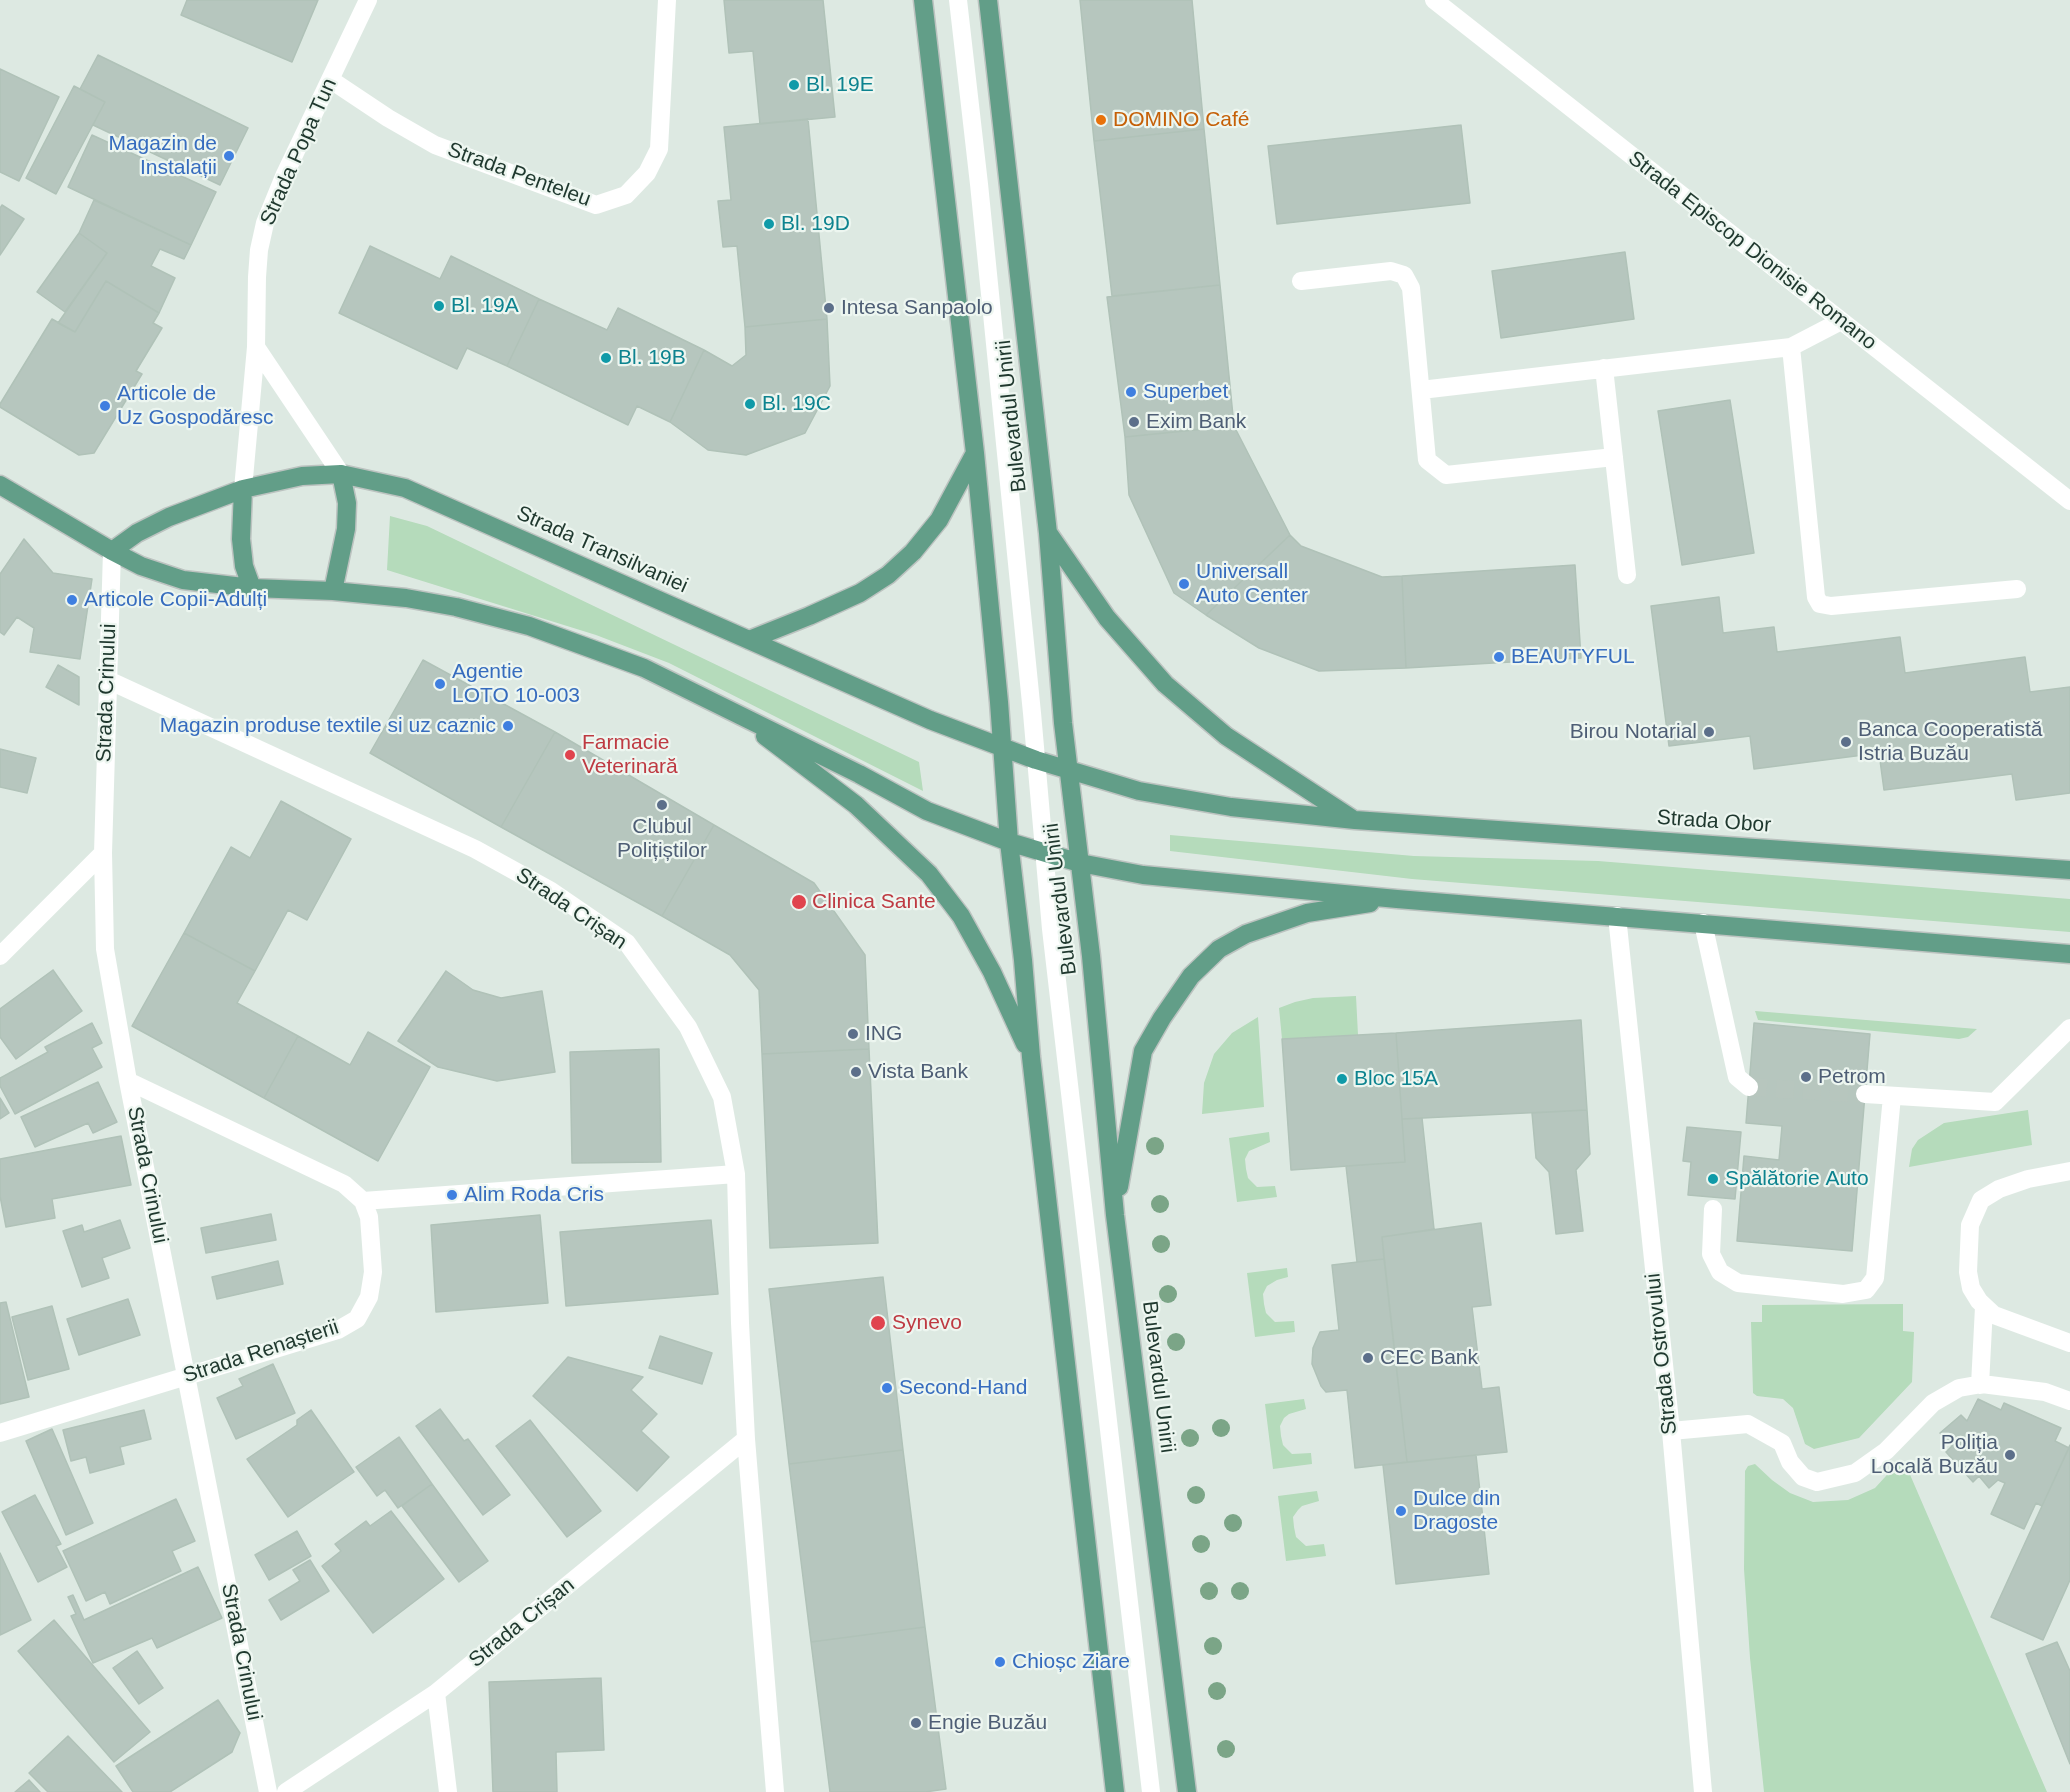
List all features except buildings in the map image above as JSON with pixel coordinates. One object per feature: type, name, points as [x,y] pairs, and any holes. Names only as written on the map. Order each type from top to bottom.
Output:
[{"type":"main road","name":"Bulevardul Unirii","points":[[923,0],[975,453],[999,702],[1009,842],[1023,960],[1031,1057],[1115,1792]]},
{"type":"main road","name":"Bulevardul Unirii","points":[[987,0],[1048,532],[1063,723],[1091,956],[1115,1215],[1187,1792]]},
{"type":"main road","points":[[749,639],[809,616],[850,597],[888,575],[914,552],[939,520],[975,453]]},
{"type":"main road","points":[[333,591],[346,529],[347,503],[341,474]]},
{"type":"main road","name":"Strada Transilvaniei","points":[[112,551],[136,532],[169,517],[243,489],[302,476],[341,474],[405,488],[930,720],[1001,748],[1069,771]]},
{"type":"main road","points":[[0,485],[112,551],[141,566],[183,580],[252,588],[333,591],[406,598],[456,607],[529,626],[644,668],[728,708],[927,811],[1009,842],[1080,863],[1143,875],[1397,899],[2070,954]]},
{"type":"main road","points":[[243,489],[241,539],[244,566],[252,588]]},
{"type":"main road","points":[[1048,532],[1107,618],[1165,684],[1226,736],[1355,820]]},
{"type":"main road","points":[[728,708],[856,805],[929,874],[961,916],[982,954],[1031,1057]]},
{"type":"main road","name":"Strada Obor","points":[[1069,771],[1139,791],[1175,798],[1355,820],[2070,870]]},
{"type":"main road","points":[[1115,1215],[1143,1051],[1191,976],[1219,949],[1246,933],[1307,913],[1397,899]]},
{"type":"street","name":"Strada Popa Tun","points":[[243,489],[256,347],[259,250],[265,223],[285,174],[368,0]]},
{"type":"street","name":"Strada Penteleu","points":[[331,80],[388,118],[435,145],[596,205],[626,195],[647,173],[659,150],[667,0]]},
{"type":"street","name":"Bulevardul Unirii","points":[[958,0],[979,184],[1036,760],[1043,852],[1151,1792]]},
{"type":"street","name":"Strada Episcop Dionisie Romano","points":[[1434,0],[2070,501]]},
{"type":"street","points":[[1301,281],[1391,271],[1404,275],[1411,288],[1427,460],[1446,475],[1614,457]]},
{"type":"street","points":[[1421,390],[1791,347],[1841,321]]},
{"type":"street","points":[[256,347],[341,474]]},
{"type":"street","points":[[1791,347],[1816,597],[1820,604],[1831,606],[2017,589]]},
{"type":"street","points":[[1604,368],[1627,575]]},
{"type":"street","name":"Strada Crinului","points":[[112,551],[102,898],[105,949],[128,1081],[268,1792]]},
{"type":"street","name":"Strada Crișan","points":[[108,680],[476,849],[551,891],[627,943],[688,1027],[722,1097],[736,1174],[740,1323],[747,1439],[775,1792]]},
{"type":"street","points":[[0,956],[103,853]]},
{"type":"street","name":"Strada Ostrovului","points":[[1617,916],[1671,1431],[1703,1792]]},
{"type":"street","points":[[1703,923],[1737,1077],[1749,1087]]},
{"type":"street","points":[[1865,1094],[1995,1102],[2070,1028]]},
{"type":"street","points":[[128,1081],[344,1184],[363,1201],[736,1174]]},
{"type":"street","points":[[1713,1209],[1711,1254],[1720,1272],[1738,1283],[1843,1294],[1866,1290],[1875,1278],[1892,1096]]},
{"type":"street","points":[[2070,1171],[2028,1179],[1999,1189],[1982,1200],[1970,1225],[1968,1272],[1971,1288],[1978,1301],[1994,1315],[2070,1343]]},
{"type":"street","name":"Strada Renașterii","points":[[0,1433],[338,1330],[357,1319],[369,1297],[373,1272],[369,1217],[363,1201]]},
{"type":"street","points":[[1980,1385],[1984,1307]]},
{"type":"street","points":[[1671,1431],[1748,1424],[1782,1443],[1790,1461],[1803,1477],[1817,1482],[1854,1473],[1886,1451],[1933,1403],[1959,1388],[1980,1385],[2045,1392],[2070,1401]]},
{"type":"street","name":"Strada Crișan","points":[[286,1792],[436,1693],[747,1439]]},
{"type":"street","points":[[436,1693],[448,1792]]},
{"type":"green space","points":[[390,516],[427,526],[919,762],[923,791],[669,663],[596,635],[387,570]]},
{"type":"green space","points":[[1170,835],[1414,856],[1598,861],[2070,899],[2070,932],[1412,879],[1170,851]]},
{"type":"green space","points":[[1356,996],[1358,1035],[1282,1039],[1279,1008],[1313,998]]},
{"type":"green space","points":[[1755,1011],[1977,1029],[1968,1037],[1959,1039],[1758,1020]]},
{"type":"green space","points":[[1258,1017],[1264,1107],[1202,1114],[1204,1083],[1214,1054],[1232,1033]]},
{"type":"green space","points":[[2028,1110],[2032,1145],[1909,1167],[1912,1149],[1918,1140],[1944,1123]]},
{"type":"green space","points":[[1269,1132],[1270,1142],[1249,1151],[1245,1159],[1246,1169],[1248,1178],[1257,1187],[1275,1186],[1277,1197],[1237,1202],[1229,1138]]},
{"type":"green space","points":[[1287,1268],[1288,1277],[1267,1286],[1263,1294],[1264,1304],[1266,1313],[1275,1322],[1294,1321],[1295,1332],[1255,1337],[1247,1273]]},
{"type":"green space","points":[[1903,1304],[1903,1331],[1914,1332],[1912,1382],[1859,1438],[1814,1449],[1805,1444],[1793,1408],[1783,1399],[1757,1396],[1753,1393],[1751,1322],[1762,1322],[1762,1305]]},
{"type":"green space","points":[[1304,1399],[1306,1409],[1289,1414],[1284,1418],[1280,1426],[1281,1436],[1283,1445],[1292,1454],[1311,1453],[1312,1464],[1273,1469],[1265,1404]]},
{"type":"green space","points":[[1755,1464],[1790,1493],[1813,1502],[1848,1500],[1875,1488],[1896,1465],[1903,1464],[1908,1470],[2047,1792],[1764,1792],[1750,1658],[1744,1569],[1745,1471],[1748,1466]]},
{"type":"green space","points":[[1317,1491],[1319,1501],[1302,1506],[1298,1510],[1293,1517],[1294,1527],[1296,1537],[1306,1546],[1324,1544],[1326,1556],[1286,1561],[1278,1496]]},
{"type":"tunnel","points":[[1749,1087],[1865,1094]]},
{"type":"place","name":"Bl. 19E","points":[[794,85]]},
{"type":"place","name":"DOMINO Café","points":[[1101,120]]},
{"type":"place","name":"Magazin de Instalații","points":[[229,156]]},
{"type":"place","name":"Bl. 19D","points":[[769,224]]},
{"type":"place","name":"Bl. 19A","points":[[439,306]]},
{"type":"place","name":"Intesa Sanpaolo","points":[[829,308]]},
{"type":"place","name":"Bl. 19B","points":[[606,358]]},
{"type":"place","name":"Superbet","points":[[1131,392]]},
{"type":"place","name":"Bl. 19C","points":[[750,404]]},
{"type":"place","name":"Articole de Uz Gospodăresc","points":[[105,406]]},
{"type":"place","name":"Exim Bank","points":[[1134,422]]},
{"type":"place","name":"Universall Auto Center","points":[[1184,584]]},
{"type":"place","name":"Articole Copii-Adulți","points":[[72,600]]},
{"type":"place","name":"BEAUTYFUL","points":[[1499,657]]},
{"type":"place","name":"Agentie LOTO 10-003","points":[[440,684]]},
{"type":"place","name":"Magazin produse textile si uz caznic","points":[[508,726]]},
{"type":"place","name":"Birou Notarial","points":[[1709,732]]},
{"type":"place","name":"Banca Cooperatistă Istria Buzău","points":[[1846,742]]},
{"type":"place","name":"Farmacie Veterinară","points":[[570,755]]},
{"type":"place","name":"Clubul Polițiștilor","points":[[662,805]]},
{"type":"place","name":"Clinica Sante","points":[[799,902]]},
{"type":"place","name":"ING","points":[[853,1034]]},
{"type":"place","name":"Vista Bank","points":[[856,1072]]},
{"type":"place","name":"Petrom","points":[[1806,1077]]},
{"type":"place","name":"Bloc 15A","points":[[1342,1079]]},
{"type":"place","name":"Spălătorie Auto","points":[[1713,1179]]},
{"type":"place","name":"Alim Roda Cris","points":[[452,1195]]},
{"type":"place","name":"Synevo","points":[[878,1323]]},
{"type":"place","name":"CEC Bank","points":[[1368,1358]]},
{"type":"place","name":"Second-Hand","points":[[887,1388]]},
{"type":"place","name":"Poliția Locală Buzău","points":[[2010,1455]]},
{"type":"place","name":"Dulce din Dragoste","points":[[1401,1511]]},
{"type":"place","name":"Chioșc Ziare","points":[[1000,1662]]},
{"type":"place","name":"Engie Buzău","points":[[916,1723]]}]
